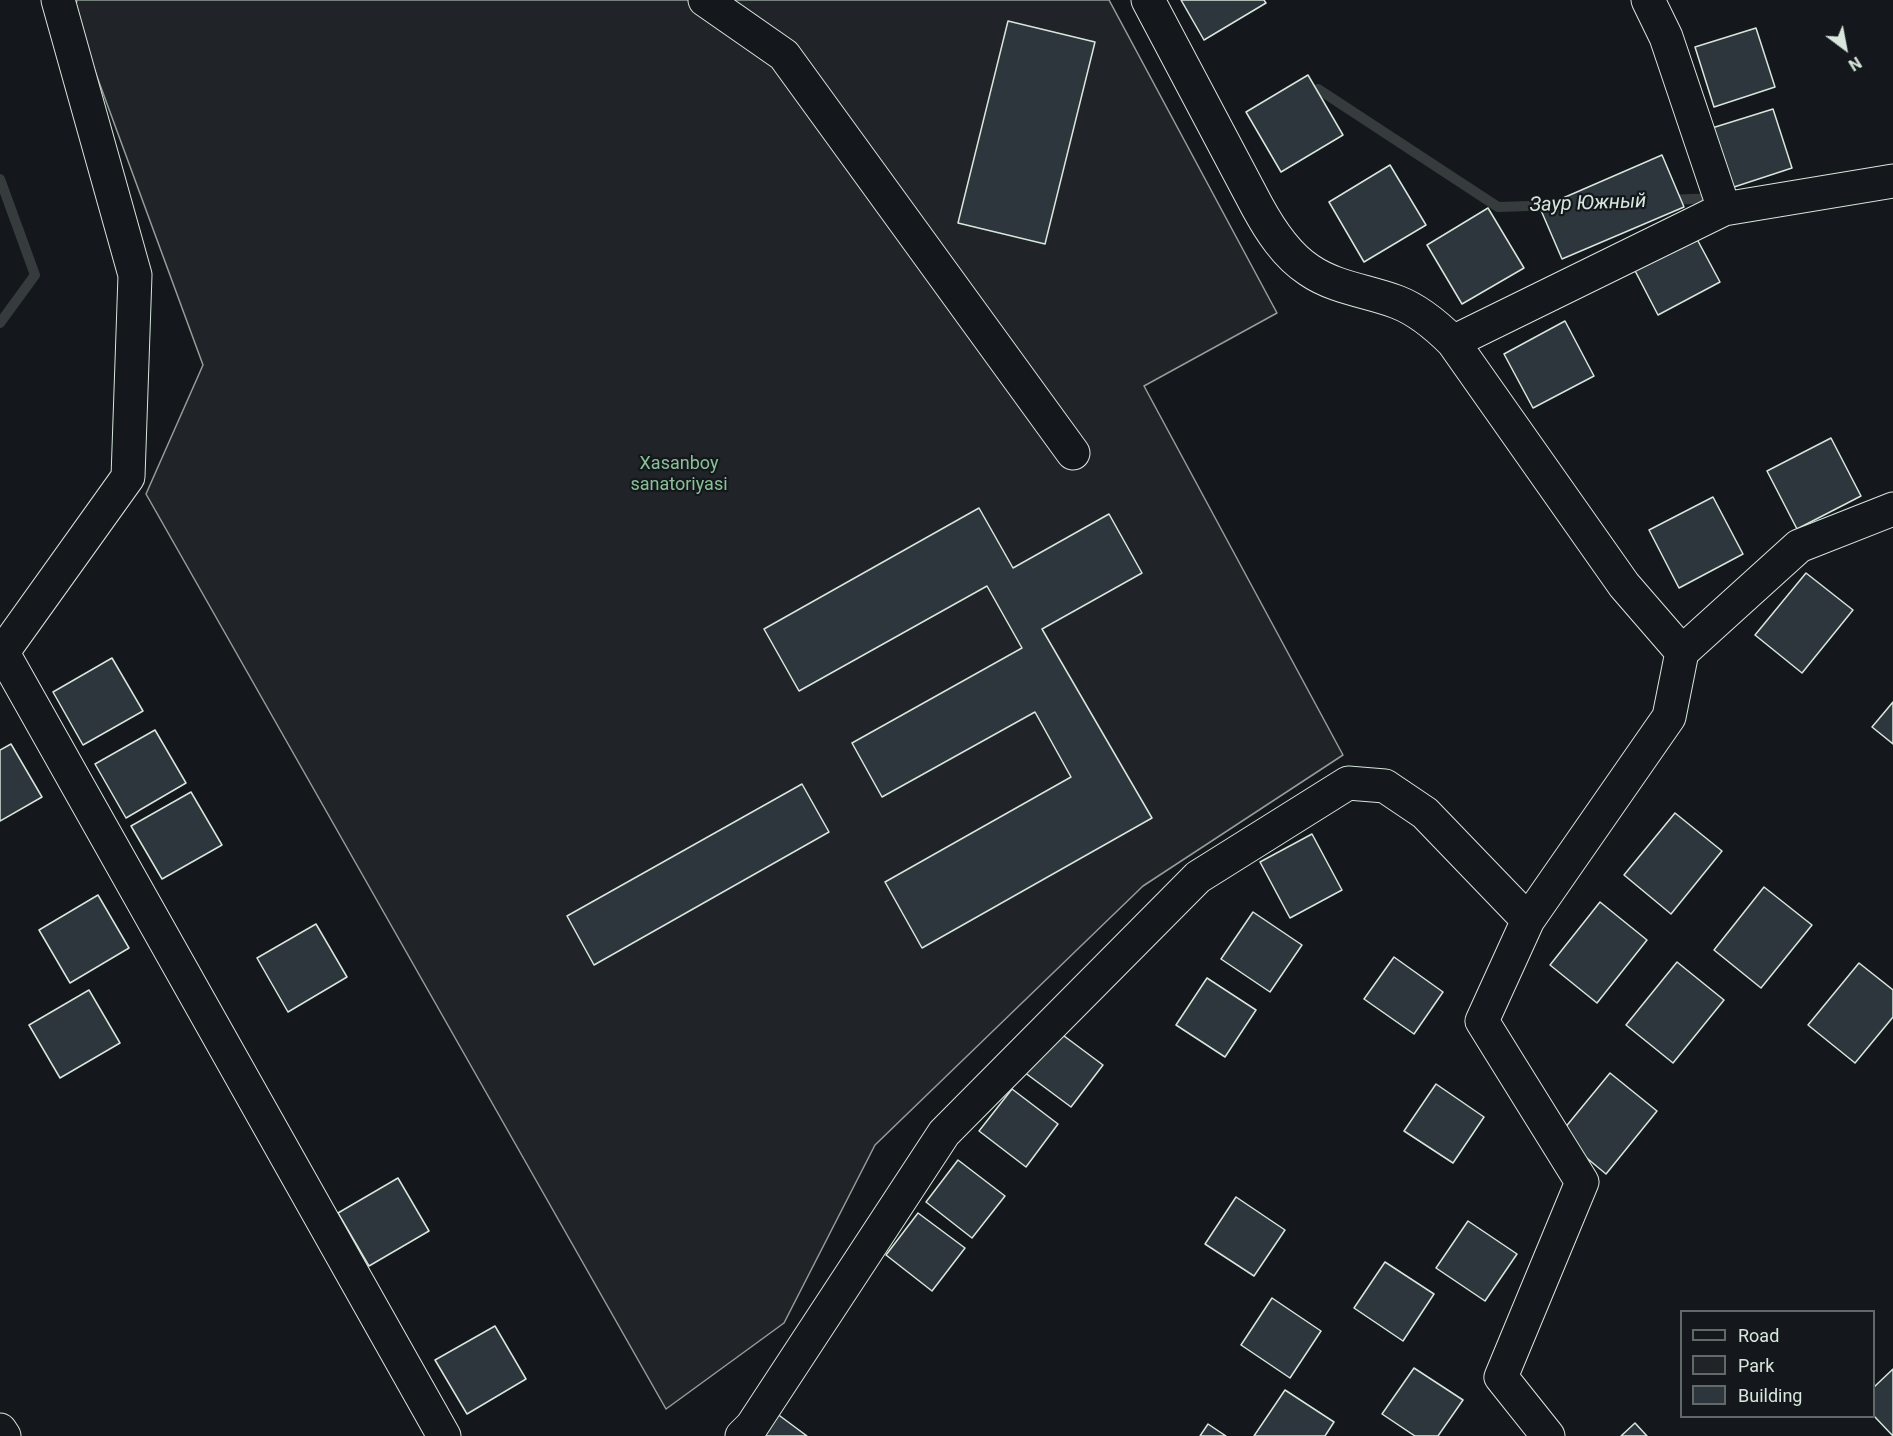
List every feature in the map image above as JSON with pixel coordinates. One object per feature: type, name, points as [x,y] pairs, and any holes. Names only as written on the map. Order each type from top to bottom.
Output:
[{"type":"street","points":[[58,0],[135,275],[128,477],[2,655],[444,1436]]},
{"type":"street","points":[[705,0],[784,55],[1073,453]]},
{"type":"street","points":[[1148,0],[1257,206],[1286,250],[1309,270],[1335,283],[1398,302],[1411,309],[1440,329],[1453,342],[1624,585],[1682,652]]},
{"type":"street","points":[[1648,0],[1666,37],[1724,209]]},
{"type":"street","points":[[1453,342],[1724,209],[1893,181]]},
{"type":"street","points":[[1548,1436],[1501,1377],[1582,1182],[1482,1021],[1528,920],[1670,717],[1682,652],[1799,546],[1893,509]]},
{"type":"street","points":[[742,1436],[752,1426],[944,1133],[1198,877],[1348,783],[1385,786],[1425,813],[1528,920]]},
{"type":"street","points":[[0,1430],[3,1436]]},
{"type":"green space","name":"Xasanboy sanatoriyasi","points":[[77,0],[1109,0],[1277,313],[1144,386],[1343,755],[1143,886],[875,1145],[784,1323],[666,1409],[146,494],[203,365],[74,14]]},
{"type":"building","points":[[1181,0],[1264,0],[1266,3],[1204,40]]},
{"type":"building","points":[[1008,21],[1095,42],[1045,244],[958,223]]},
{"type":"building","points":[[1756,28],[1775,87],[1714,107],[1695,47]]},
{"type":"building","points":[[1308,75],[1343,135],[1281,172],[1246,112]]},
{"type":"building","points":[[1773,109],[1792,168],[1731,188],[1712,128]]},
{"type":"building","points":[[1662,155],[1684,207],[1562,259],[1540,208]]},
{"type":"building","points":[[1390,165],[1426,225],[1364,262],[1329,202]]},
{"type":"building","points":[[1488,208],[1524,268],[1462,304],[1427,245]]},
{"type":"building","points":[[1691,228],[1720,282],[1658,315],[1630,261]]},
{"type":"building","points":[[1565,321],[1594,376],[1533,408],[1504,354]]},
{"type":"building","points":[[1831,438],[1861,496],[1797,529],[1767,471]]},
{"type":"building","points":[[1713,497],[1743,554],[1679,588],[1649,530]]},
{"type":"building","points":[[979,508],[1013,568],[1109,514],[1142,573],[1042,629],[1152,818],[922,948],[885,882],[1071,777],[1035,712],[882,797],[852,743],[1022,648],[987,586],[799,691],[764,629]]},
{"type":"building","points":[[1806,573],[1853,610],[1802,673],[1755,635]]},
{"type":"building","points":[[112,658],[143,711],[83,745],[53,692]]},
{"type":"building","points":[[1893,702],[1893,744],[1872,727]]},
{"type":"building","points":[[155,730],[186,783],[126,818],[95,764]]},
{"type":"building","points":[[11,744],[42,797],[0,821],[0,750]]},
{"type":"building","points":[[802,784],[829,832],[594,965],[567,916]]},
{"type":"building","points":[[191,792],[222,845],[162,879],[131,826]]},
{"type":"building","points":[[1675,813],[1722,851],[1671,914],[1624,875]]},
{"type":"building","points":[[1312,834],[1342,890],[1290,918],[1260,862]]},
{"type":"building","points":[[1764,887],[1812,925],[1761,988],[1714,950]]},
{"type":"building","points":[[98,895],[129,948],[70,983],[39,930]]},
{"type":"building","points":[[1600,902],[1647,940],[1597,1003],[1550,965]]},
{"type":"building","points":[[1253,912],[1302,945],[1270,992],[1221,959]]},
{"type":"building","points":[[316,924],[347,977],[288,1012],[257,958]]},
{"type":"building","points":[[1394,957],[1443,992],[1414,1034],[1364,999]]},
{"type":"building","points":[[1677,962],[1724,1000],[1673,1063],[1626,1025]]},
{"type":"building","points":[[1859,963],[1893,990],[1893,1017],[1855,1063],[1808,1025]]},
{"type":"building","points":[[1207,978],[1256,1010],[1225,1057],[1176,1025]]},
{"type":"building","points":[[89,990],[120,1043],[60,1078],[29,1025]]},
{"type":"building","points":[[1056,1030],[1103,1065],[1071,1107],[1024,1072]]},
{"type":"building","points":[[1610,1073],[1657,1111],[1606,1174],[1559,1135]]},
{"type":"building","points":[[1436,1084],[1484,1117],[1453,1163],[1404,1131]]},
{"type":"building","points":[[1012,1089],[1058,1124],[1026,1167],[979,1131]]},
{"type":"building","points":[[958,1160],[1005,1196],[972,1238],[926,1202]]},
{"type":"building","points":[[398,1178],[429,1231],[369,1266],[338,1213]]},
{"type":"building","points":[[1236,1197],[1285,1230],[1254,1276],[1205,1244]]},
{"type":"building","points":[[918,1213],[965,1248],[932,1291],[886,1255]]},
{"type":"building","points":[[1468,1221],[1517,1254],[1485,1301],[1436,1268]]},
{"type":"building","points":[[1385,1262],[1434,1294],[1403,1341],[1354,1308]]},
{"type":"building","points":[[1272,1298],[1321,1331],[1290,1378],[1241,1345]]},
{"type":"building","points":[[495,1326],[526,1379],[467,1414],[435,1360]]},
{"type":"building","points":[[1414,1368],[1463,1400],[1438,1436],[1415,1436],[1382,1414]]},
{"type":"building","points":[[1893,1369],[1893,1436],[1875,1417],[1875,1386]]},
{"type":"building","points":[[1285,1390],[1334,1422],[1325,1436],[1254,1436]]},
{"type":"building","points":[[776,1413],[807,1436],[758,1436]]},
{"type":"building","points":[[1635,1423],[1647,1436],[1621,1436]]},
{"type":"building","points":[[1208,1424],[1226,1436],[1200,1436]]},
{"type":"waterway","name":"Заур Южный","points":[[1318,89],[1498,207],[1560,205]]},
{"type":"waterway","points":[[0,179],[35,275],[0,323]]},
{"type":"waterway","name":"Заур Южный","points":[[1668,200],[1716,198]]}]
